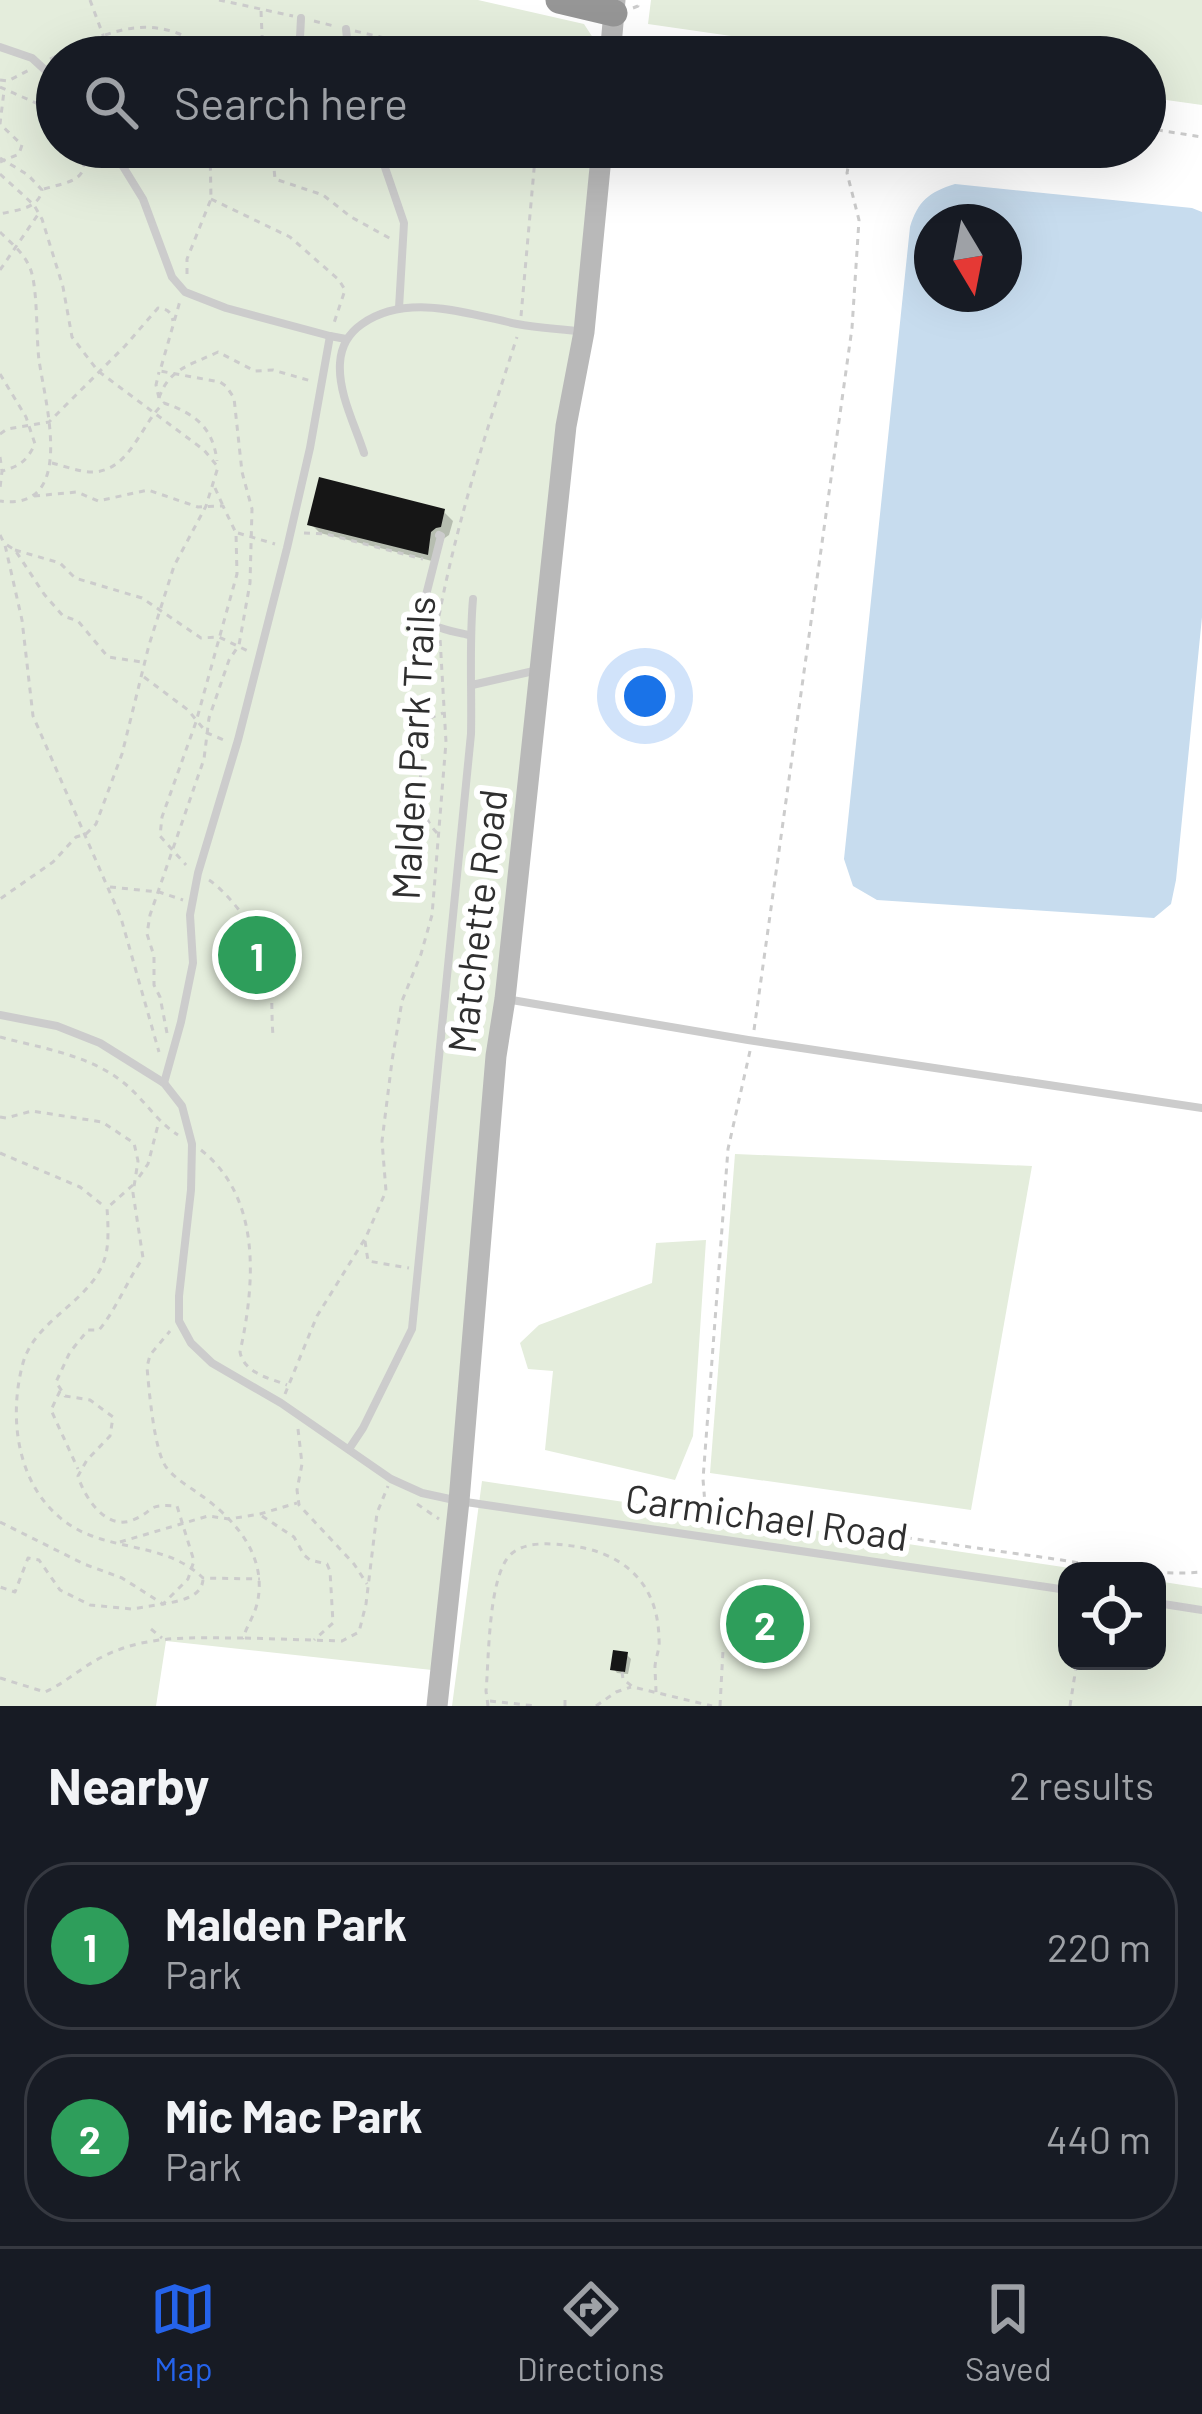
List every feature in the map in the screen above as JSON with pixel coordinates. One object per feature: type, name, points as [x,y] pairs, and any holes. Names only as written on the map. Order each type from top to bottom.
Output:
[{"type":"highway","points":[[559,0],[615,6]]},
{"type":"main road","points":[[612,36],[615,6]]},
{"type":"main road","name":"Matchette Road","points":[[437,1706],[496,1056],[566,426],[584,332],[600,168]]},
{"type":"lane","points":[[300,36],[301,18]]},
{"type":"lane","points":[[346,28],[347,36]]},
{"type":"lane","points":[[0,47],[36,62]]},
{"type":"lane","points":[[124,168],[143,199],[172,277],[184,290],[226,308],[346,339]]},
{"type":"lane","points":[[385,168],[404,223],[399,308]]},
{"type":"lane","points":[[364,453],[340,383],[340,358],[346,339],[378,313],[429,308],[584,332]]},
{"type":"lane","points":[[164,1083],[193,963],[190,915],[198,872],[238,740],[287,548],[330,336]]},
{"type":"lane","points":[[439,535],[423,608],[426,622],[470,635]]},
{"type":"lane","points":[[350,1449],[412,1329],[471,734],[473,599]]},
{"type":"lane","points":[[472,686],[540,670]]},
{"type":"lane","points":[[505,999],[1202,1108]]},
{"type":"lane","points":[[0,1015],[81,1034],[164,1083],[182,1106],[192,1144],[179,1321]]},
{"type":"lane","name":"Carmichael Road","points":[[179,1321],[191,1343],[212,1363],[281,1403],[391,1479],[422,1493],[1058,1589]]},
{"type":"lane","points":[[1166,1604],[1202,1610]]},
{"type":"path","points":[[90,0],[103,35],[133,26],[183,36]]},
{"type":"path","points":[[261,8],[262,36]]},
{"type":"path","points":[[1,86],[36,65]]},
{"type":"path","points":[[1,86],[36,103]]},
{"type":"path","points":[[1,86],[0,124],[22,146],[19,154],[2,160]]},
{"type":"path","points":[[1166,131],[1202,136]]},
{"type":"path","points":[[2,160],[42,190]]},
{"type":"path","points":[[42,190],[77,179],[85,168]]},
{"type":"path","points":[[0,899],[97,824],[122,754],[174,566],[214,486],[215,441],[204,424],[162,401],[156,385],[184,290],[187,259],[211,199],[210,168]]},
{"type":"path","points":[[274,168],[275,179],[323,195],[351,217],[388,235],[402,249]]},
{"type":"path","name":"Malden Park Trails","points":[[281,1403],[317,1316],[364,1239],[386,1191],[382,1141],[389,1077],[402,1001],[432,915],[440,836],[446,758],[439,627],[447,575],[481,446],[520,325],[534,168]]},
{"type":"path","points":[[848,168],[860,220],[852,328],[753,1041],[728,1149],[703,1479],[705,1504],[833,1528],[1085,1563],[1202,1572]]},
{"type":"path","points":[[0,174],[39,213],[50,238],[72,337],[98,371],[156,410],[218,467]]},
{"type":"path","points":[[0,214],[34,205],[42,190]]},
{"type":"path","points":[[211,199],[290,237],[339,280],[345,290],[330,336]]},
{"type":"path","points":[[0,270],[39,213]]},
{"type":"path","points":[[0,232],[31,269],[34,288],[50,463],[34,496]]},
{"type":"path","points":[[0,434],[49,422],[158,308],[171,313],[174,323]]},
{"type":"path","points":[[50,463],[93,472],[113,465],[131,450],[162,401],[165,381],[218,352],[255,370],[322,382]]},
{"type":"path","points":[[160,371],[226,386],[234,398],[242,472],[252,509],[250,583],[239,645],[209,718],[204,759],[147,934],[169,1058]]},
{"type":"path","points":[[0,374],[15,395],[35,444],[27,460],[2,471]]},
{"type":"path","points":[[0,457],[0,488]]},
{"type":"path","points":[[214,486],[236,533],[237,574],[160,836],[173,854],[224,890],[268,958],[273,1035]]},
{"type":"path","points":[[0,501],[17,503],[77,491],[98,501],[148,490],[198,507],[223,506]]},
{"type":"path","points":[[236,533],[287,548]]},
{"type":"path","points":[[290,533],[326,534],[434,562]]},
{"type":"path","points":[[0,535],[22,620],[33,716],[122,918],[157,1050],[169,1058]]},
{"type":"path","points":[[5,544],[60,562],[75,578],[142,598],[201,638],[219,637],[260,657]]},
{"type":"path","points":[[15,550],[63,616],[78,621],[108,657],[145,662]]},
{"type":"path","points":[[142,675],[188,710],[207,733],[219,740],[238,740]]},
{"type":"path","points":[[440,836],[431,828],[419,800],[426,728],[430,718],[444,712]]},
{"type":"path","points":[[108,887],[159,892],[192,903]]},
{"type":"path","points":[[0,1117],[32,1111],[102,1122],[134,1143],[138,1161],[134,1193],[143,1258],[108,1320],[99,1330],[88,1330],[70,1352],[56,1382],[64,1396],[90,1400],[113,1417],[110,1436],[78,1476],[83,1491],[103,1516],[130,1522],[154,1505],[177,1506],[194,1561],[188,1579],[163,1604]]},
{"type":"path","points":[[107,1208],[127,1193],[148,1165],[159,1121]]},
{"type":"path","points":[[0,1153],[80,1187],[107,1208]]},
{"type":"path","points":[[107,1208],[107,1251],[101,1269],[91,1285],[44,1328],[24,1358],[18,1384],[20,1459],[50,1506],[88,1535],[167,1555],[203,1578],[260,1579]]},
{"type":"path","points":[[364,1239],[368,1261],[419,1269]]},
{"type":"path","points":[[179,1321],[147,1367],[160,1453],[179,1480],[229,1519],[256,1559],[257,1603],[243,1638]]},
{"type":"path","points":[[61,1389],[51,1410],[80,1473]]},
{"type":"path","points":[[296,1419],[302,1464],[298,1502],[355,1564],[368,1586]]},
{"type":"path","points":[[0,1678],[45,1692],[108,1654],[163,1638],[342,1641],[354,1636],[362,1627],[376,1513],[391,1479]]},
{"type":"path","points":[[116,1543],[208,1516],[229,1519],[298,1502]]},
{"type":"path","points":[[0,1513],[3,1522],[122,1578],[163,1604]]},
{"type":"path","points":[[260,1514],[294,1537],[310,1560],[327,1564],[333,1623],[313,1641]]},
{"type":"path","points":[[536,1706],[488,1703],[493,1599],[514,1551],[553,1544],[582,1546],[619,1561],[648,1589],[659,1635],[656,1694]]},
{"type":"path","points":[[0,1587],[15,1592],[28,1558],[39,1560],[60,1590],[90,1606],[132,1609],[195,1595],[203,1578]]},
{"type":"path","points":[[151,1629],[163,1638]]},
{"type":"path","points":[[720,1706],[723,1650]]},
{"type":"path","points":[[1070,1706],[1076,1670]]},
{"type":"path","points":[[622,1672],[633,1687],[712,1706]]},
{"type":"path","points":[[596,1706],[633,1687]]},
{"type":"path","points":[[565,1698],[565,1706]]},
{"type":"green space","points":[[0,0],[478,0],[584,24],[592,36],[36,36],[36,168],[590,168],[441,1671],[166,1641],[156,1706],[0,1706]]},
{"type":"green space","points":[[651,0],[1202,0],[1202,105],[1166,100],[1166,36],[731,36],[648,24]]},
{"type":"green space","points":[[735,1154],[1032,1166],[971,1510],[710,1473]]},
{"type":"green space","points":[[706,1240],[693,1436],[675,1480],[545,1450],[553,1371],[528,1369],[520,1343],[539,1325],[652,1283],[656,1243]]},
{"type":"green space","points":[[482,1481],[1058,1566],[1058,1670],[1166,1670],[1166,1582],[1202,1588],[1202,1706],[452,1706]]},
{"type":"water","points":[[955,184],[1202,212],[1202,617],[1176,880],[1171,904],[1154,918],[877,900],[853,886],[844,859],[914,217],[914,312],[1022,312],[1022,204],[921,204]]},
{"type":"building","points":[[319,477],[445,509],[441,527],[431,532],[428,555],[307,525]]},
{"type":"building","points":[[613,1650],[628,1652],[625,1672],[610,1670]]},
{"type":"place","name":"Malden Park","points":[[257,955]]},
{"type":"place","name":"Mic Mac Park","points":[[765,1624]]}]
